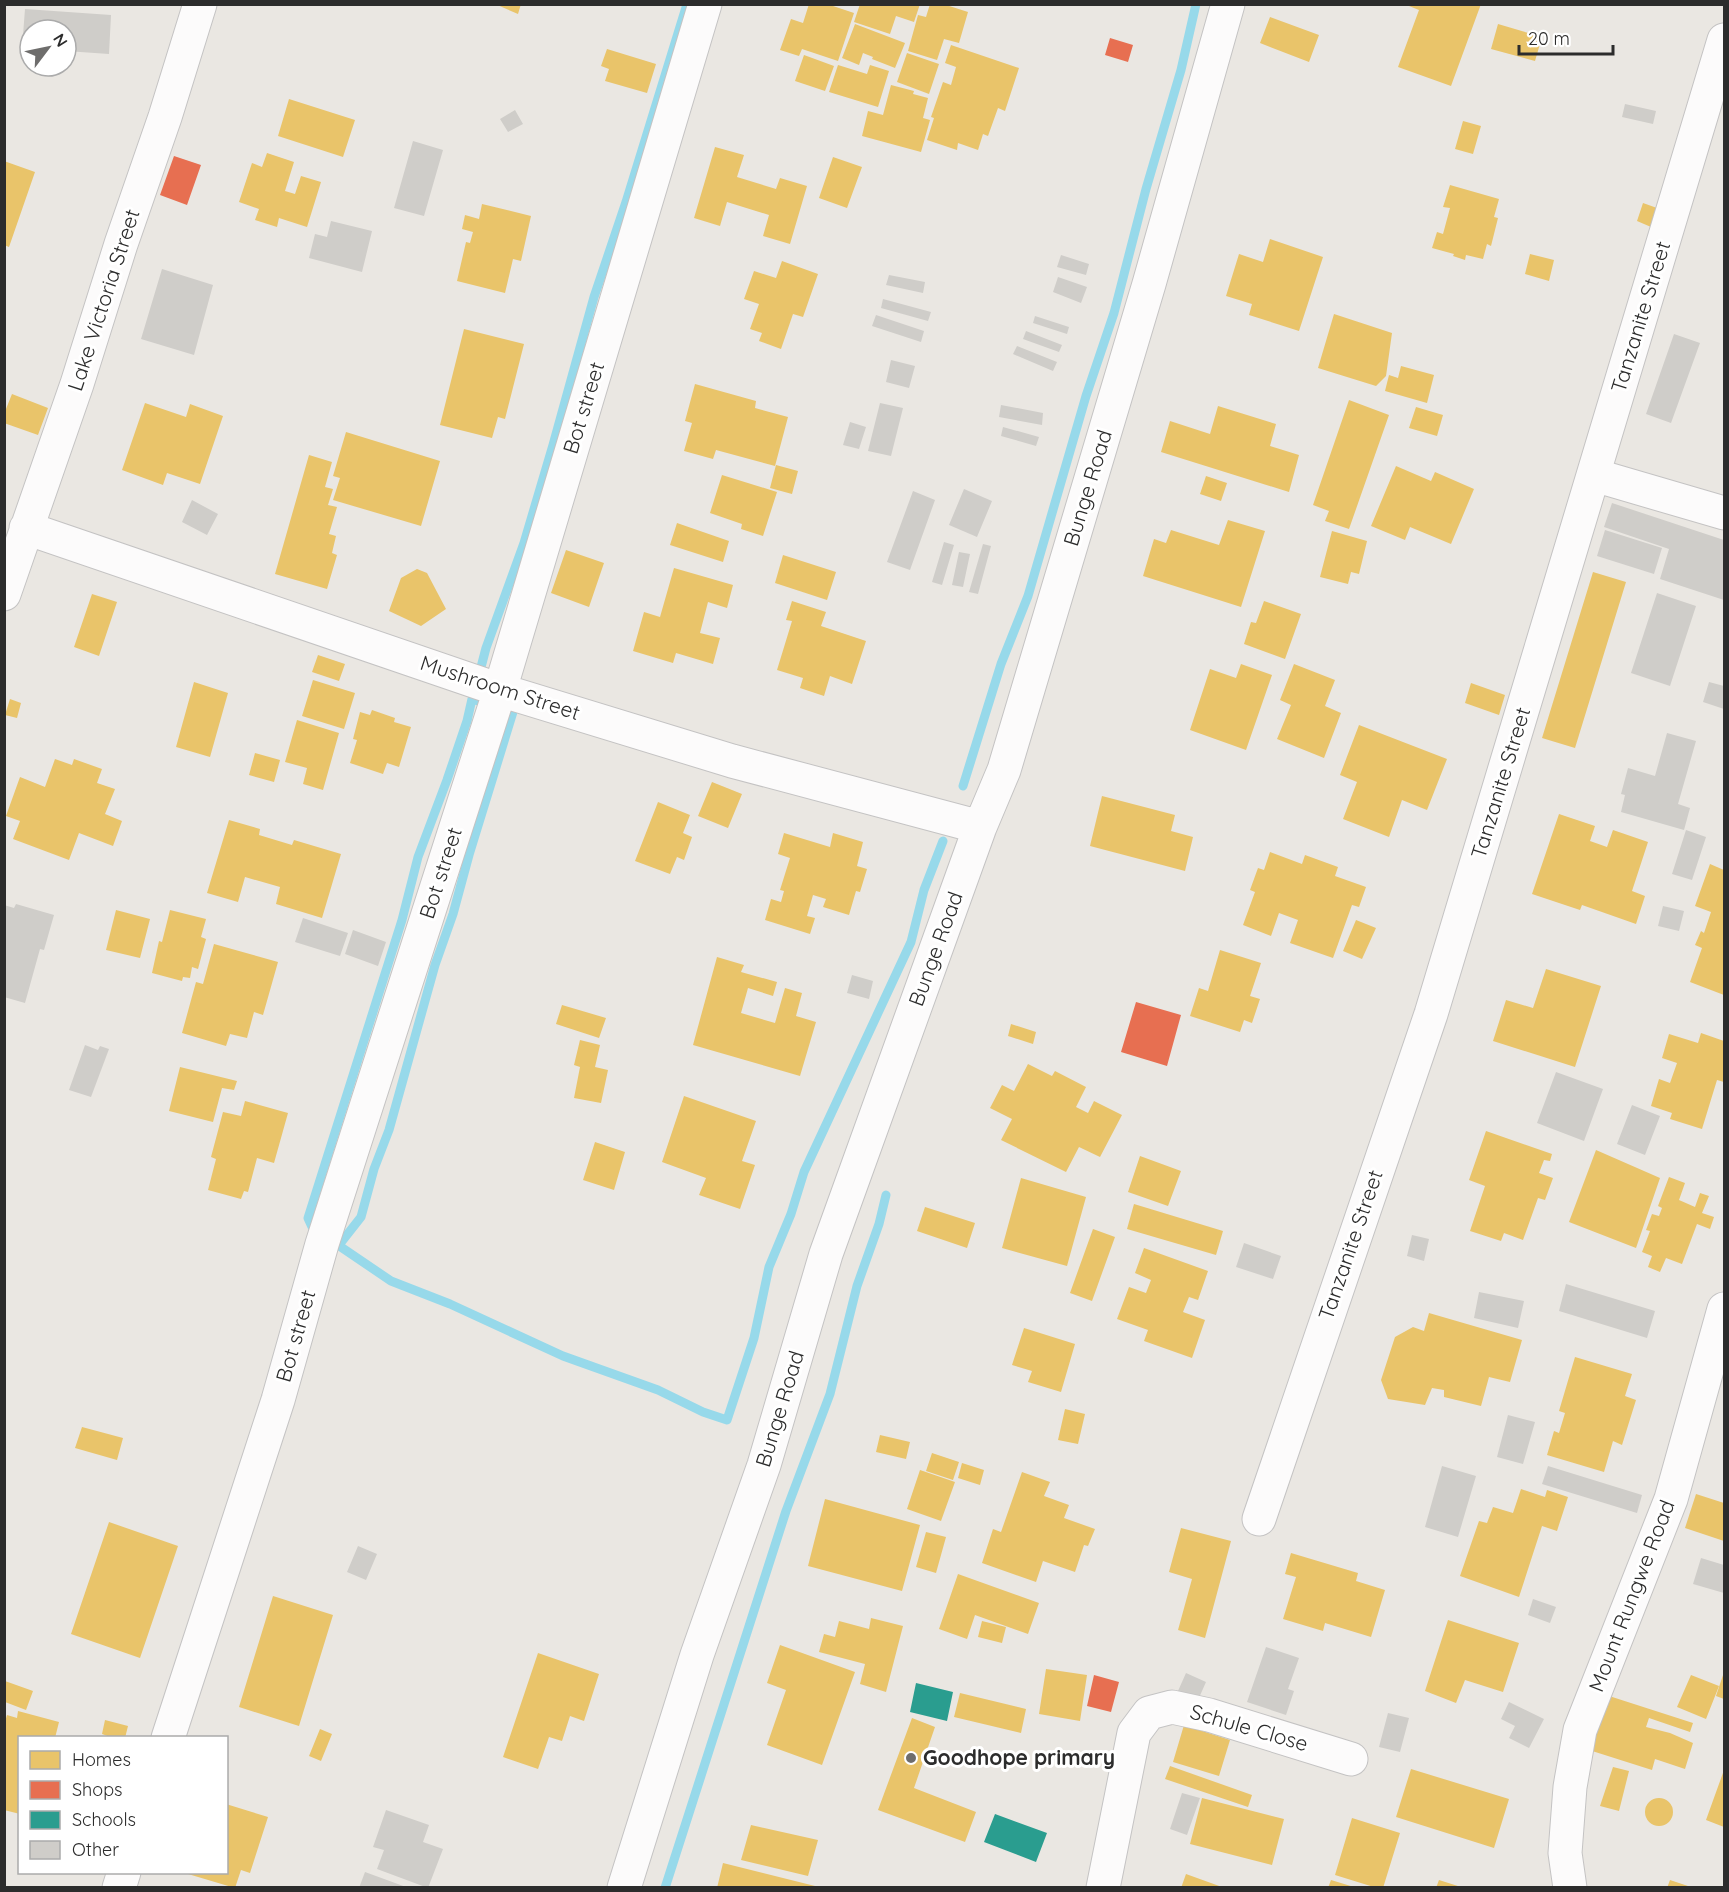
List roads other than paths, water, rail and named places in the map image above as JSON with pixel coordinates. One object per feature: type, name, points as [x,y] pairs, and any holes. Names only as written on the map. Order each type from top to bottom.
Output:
[{"type":"street","name":"Lake Victoria Street","points":[[4,594],[77,384],[200,4]]},
{"type":"street","name":"Bot street","points":[[168,1736],[278,1400],[322,1244],[500,690],[705,4]]},
{"type":"street","name":"Bunge Road","points":[[624,1887],[697,1655],[764,1465],[826,1254],[980,827],[1004,770],[1149,285],[1228,4]]},
{"type":"street","name":"Tanzanite Street","points":[[1259,1519],[1431,1014],[1725,40]]},
{"type":"street","points":[[1594,475],[1725,513]]},
{"type":"street","name":"Mushroom Street","points":[[26,528],[500,690],[732,761],[980,827]]},
{"type":"street","name":"Mount Rungwe Road","points":[[1570,1887],[1565,1853],[1570,1787],[1580,1730],[1671,1499],[1725,1309]]},
{"type":"street","name":"Schule Close","points":[[1103,1887],[1134,1733],[1149,1713],[1172,1707],[1209,1714],[1350,1759]]},
{"type":"waterway","points":[[480,671],[486,648],[524,543],[594,297],[687,4]]},
{"type":"waterway","points":[[963,786],[1001,664],[1028,596],[1086,396],[1114,313],[1146,189],[1181,70],[1196,4]]},
{"type":"waterway","points":[[314,1231],[308,1218],[402,920],[418,857],[447,780],[472,699],[513,712],[361,1217],[339,1245]]},
{"type":"waterway","points":[[335,1243],[391,1281],[450,1304],[563,1356],[658,1390],[703,1412],[727,1420],[754,1338],[769,1267],[791,1214],[804,1172],[911,942],[924,890],[943,841]]},
{"type":"waterway","points":[[665,1888],[786,1511],[830,1394],[857,1286],[879,1224],[886,1195]]},
{"type":"place","name":"Goodhope primary","points":[[911,1758]]}]
